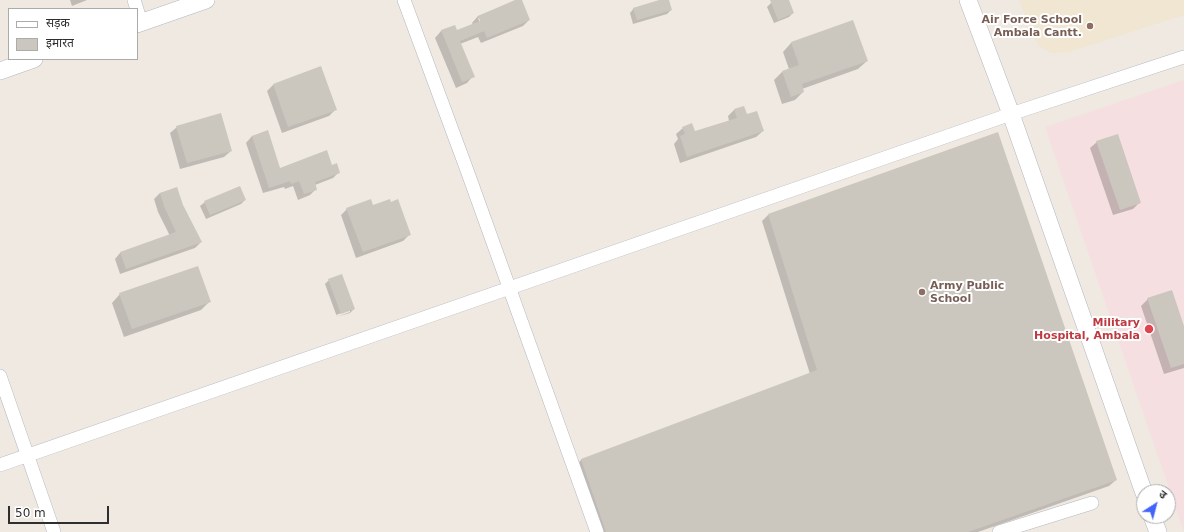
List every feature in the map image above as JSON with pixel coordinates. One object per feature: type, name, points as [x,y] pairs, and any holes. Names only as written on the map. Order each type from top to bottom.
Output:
[{"type":"street","points":[[139,23],[206,0]]},
{"type":"street","points":[[404,0],[597,532]]},
{"type":"street","points":[[968,0],[1011,114],[1141,484]]},
{"type":"street","points":[[0,465],[1011,114],[1184,57]]},
{"type":"street","points":[[0,71],[31,60]]},
{"type":"street","points":[[0,376],[54,532]]},
{"type":"street","points":[[999,532],[1092,503]]},
{"type":"shaded area","name":"Air Force School Ambala Cantt.","points":[[1019,0],[1184,0],[1184,15],[1069,52],[1051,53],[1039,46],[1033,36]]},
{"type":"shaded area","name":"Military Hospital, Ambala","points":[[1184,80],[1184,532],[1176,509],[1176,484],[1168,484],[1045,127]]},
{"type":"building","points":[[515,0],[522,0],[530,20],[487,38],[484,31],[460,41],[475,77],[462,82],[441,30],[455,25],[457,30],[480,21],[478,16]]},
{"type":"building","points":[[659,0],[669,0],[672,10],[637,20],[633,8]]},
{"type":"building","points":[[770,0],[789,0],[794,13],[778,20]]},
{"type":"building","points":[[853,20],[868,61],[802,84],[804,92],[791,97],[782,71],[799,65],[791,42]]},
{"type":"building","points":[[321,66],[337,110],[288,127],[273,84]]},
{"type":"building","points":[[744,106],[747,114],[757,111],[764,131],[687,157],[680,136],[685,134],[682,127],[692,123],[695,131],[737,118],[734,109]]},
{"type":"building","points":[[221,113],[232,151],[187,163],[176,126]]},
{"type":"building","points":[[268,130],[280,168],[327,150],[332,165],[337,163],[340,173],[315,182],[317,190],[304,194],[299,181],[291,184],[290,181],[269,188],[252,136]]},
{"type":"building","name":"Army Public School","points":[[998,132],[1117,480],[968,532],[606,532],[581,459],[817,370],[768,214]]},
{"type":"building","points":[[1118,134],[1141,203],[1120,210],[1096,141]]},
{"type":"building","points":[[240,186],[246,200],[210,215],[204,201]]},
{"type":"building","points":[[177,187],[183,205],[202,242],[126,269],[120,252],[176,232],[164,206],[160,193]]},
{"type":"building","points":[[371,199],[373,205],[390,199],[391,202],[398,199],[411,235],[363,252],[346,208]]},
{"type":"building","points":[[198,266],[211,302],[132,329],[119,293]]},
{"type":"building","points":[[342,274],[355,309],[341,314],[328,279]]},
{"type":"building","points":[[1172,290],[1184,326],[1184,364],[1171,368],[1147,298]]},
{"type":"place","name":"Air Force School Ambala Cantt.","points":[[1090,26]]},
{"type":"place","name":"Army Public School","points":[[922,292]]},
{"type":"place","name":"Military Hospital, Ambala","points":[[1149,329]]}]
